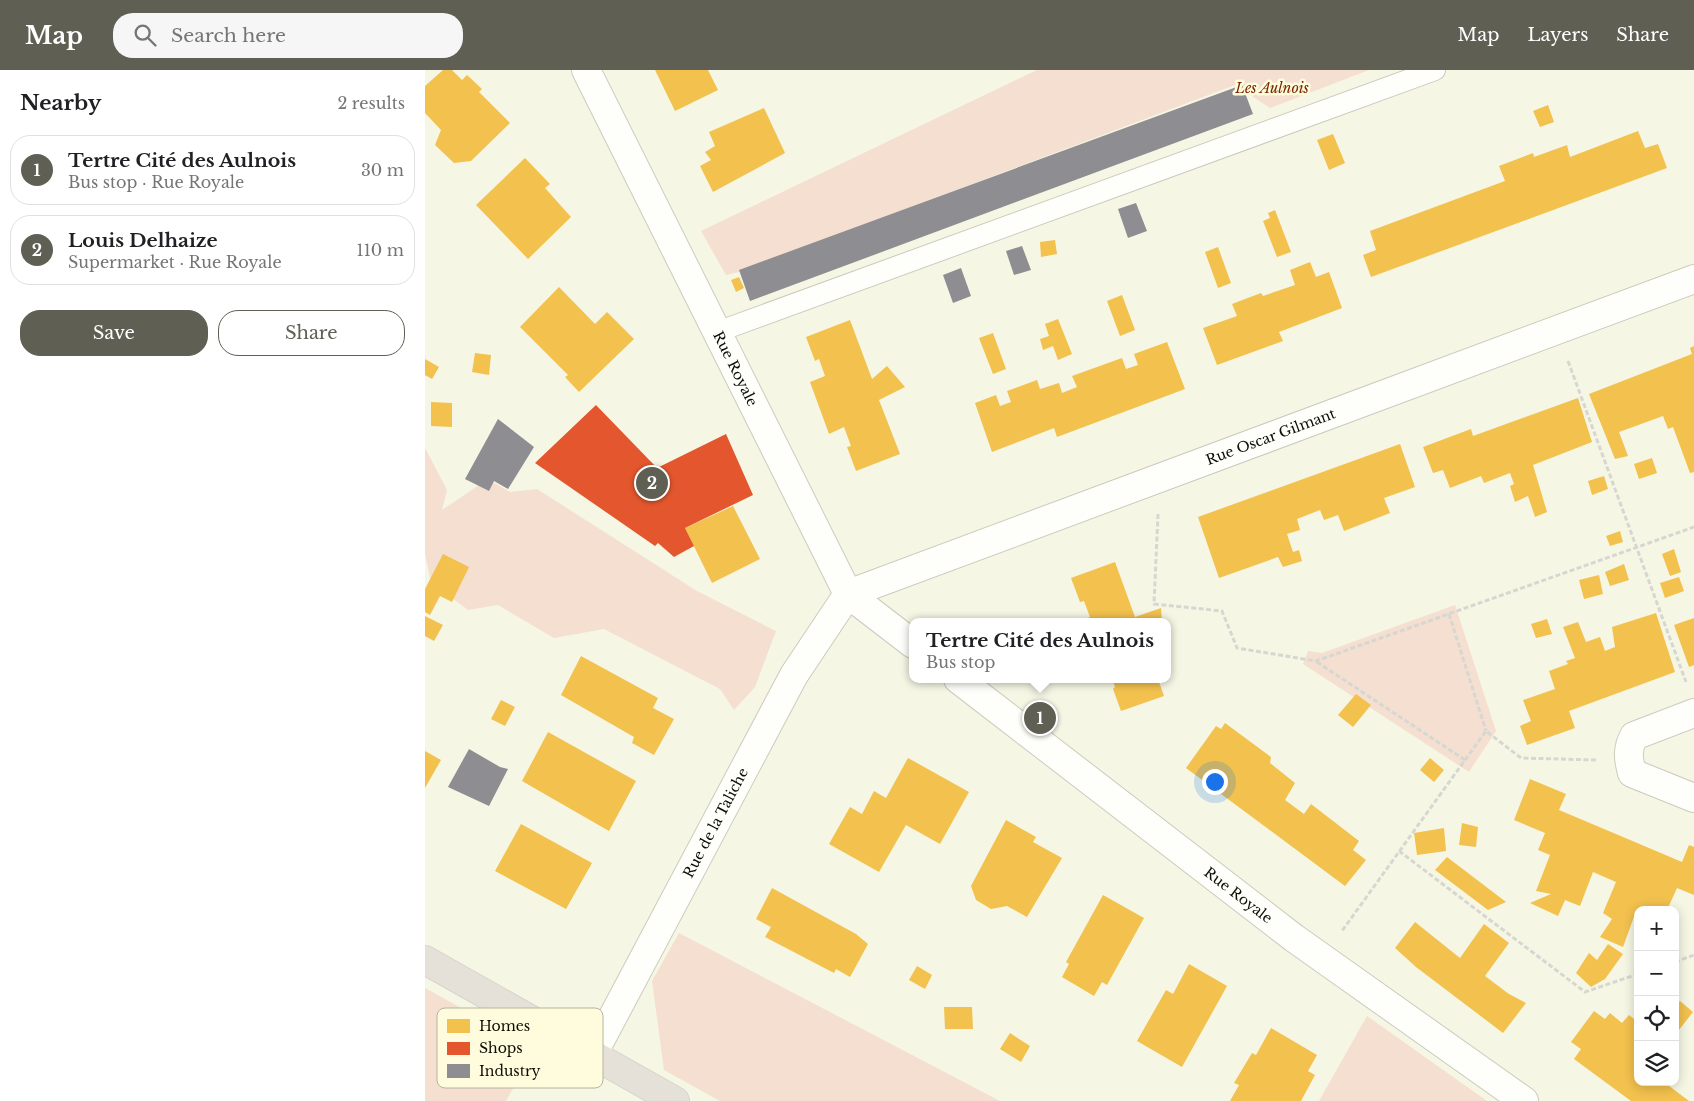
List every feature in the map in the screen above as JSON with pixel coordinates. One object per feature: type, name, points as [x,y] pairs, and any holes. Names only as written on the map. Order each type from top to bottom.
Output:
[{"type":"main road","points":[[425,960],[508,1008]]},
{"type":"main road","points":[[603,1062],[675,1101]]},
{"type":"street","name":"Rue Royale","points":[[586,70],[848,594],[909,641]]},
{"type":"street","name":"Rue Oscar Gilmant","points":[[848,594],[1694,279]]},
{"type":"street","name":"Rue de la Taliche","points":[[603,1035],[794,675],[848,594]]},
{"type":"street","name":"Rue Royale","points":[[963,683],[1323,959],[1524,1101]]},
{"type":"street","points":[[1694,713],[1634,736],[1628,747],[1628,760],[1632,773],[1694,798]]},
{"type":"lane","points":[[717,332],[1435,70]]},
{"type":"path","points":[[1556,330],[1687,684]]},
{"type":"path","points":[[1159,478],[1154,604],[1222,611],[1237,648],[1316,661],[1465,760]]},
{"type":"path","points":[[1316,661],[1694,527]]},
{"type":"path","points":[[1449,614],[1486,731],[1521,758],[1628,760]]},
{"type":"path","points":[[1323,959],[1486,731]]},
{"type":"path","points":[[1399,851],[1585,992],[1634,975]]},
{"type":"path","points":[[1679,961],[1694,955]]},
{"type":"green space","name":"Les Aulnois","points":[[1037,70],[1369,70],[1270,108],[1235,85],[739,272],[726,275],[701,231]]},
{"type":"green space","points":[[425,448],[447,490],[442,510],[488,479],[510,492],[537,489],[697,591],[776,631],[755,687],[734,710],[720,689],[604,629],[554,638],[498,605],[468,610],[431,582],[425,554]]},
{"type":"green space","points":[[1455,605],[1496,731],[1469,772],[1303,664],[1308,651],[1322,653]]},
{"type":"green space","points":[[679,933],[1000,1101],[720,1101],[664,1070],[652,981]]},
{"type":"green space","points":[[425,988],[461,1008],[437,1008],[437,1088],[513,1088],[506,1101],[425,1101]]},
{"type":"green space","points":[[1367,1016],[1487,1101],[1319,1101]]},
{"type":"building: Homes","points":[[443,70],[452,70],[462,80],[467,75],[482,89],[479,92],[510,123],[471,161],[454,163],[435,145],[441,130],[425,113],[425,86]]},
{"type":"building: Homes","points":[[655,70],[708,70],[718,90],[675,111]]},
{"type":"building: Homes","points":[[1548,105],[1554,122],[1540,127],[1533,111]]},
{"type":"building: Homes","points":[[764,108],[785,153],[713,192],[700,166],[711,160],[705,152],[715,146],[709,132]]},
{"type":"building: Homes","points":[[1638,131],[1645,148],[1658,144],[1667,168],[1371,277],[1363,255],[1376,250],[1370,231],[1505,181],[1499,166],[1533,153],[1534,157],[1567,145],[1570,157]]},
{"type":"building: Homes","points":[[1333,134],[1345,163],[1329,170],[1317,140]]},
{"type":"building: Homes","points":[[525,158],[550,184],[545,188],[571,217],[528,259],[476,205]]},
{"type":"building: Homes","points":[[1275,210],[1291,252],[1277,257],[1263,221],[1270,218],[1268,213]]},
{"type":"building: Homes","points":[[1055,240],[1057,254],[1041,257],[1040,242]]},
{"type":"building: Homes","points":[[1218,247],[1231,283],[1218,288],[1205,252]]},
{"type":"building: Homes","points":[[1310,262],[1316,277],[1329,272],[1342,308],[1279,332],[1283,341],[1217,365],[1203,328],[1237,316],[1232,304],[1261,293],[1263,296],[1295,285],[1290,270]]},
{"type":"building: Homes","points":[[739,277],[744,288],[736,292],[731,280]]},
{"type":"building: Homes","points":[[559,287],[595,324],[607,312],[634,339],[579,392],[565,377],[568,375],[520,327]]},
{"type":"building: Homes","points":[[1122,295],[1135,330],[1120,336],[1107,301]]},
{"type":"building: Homes","points":[[1058,319],[1072,354],[1058,360],[1053,346],[1043,350],[1040,339],[1049,336],[1045,324]]},
{"type":"building: Homes","points":[[850,320],[872,379],[887,366],[905,387],[879,400],[900,454],[856,471],[847,447],[851,446],[844,427],[829,434],[810,382],[825,376],[819,359],[815,361],[806,337]]},
{"type":"building: Homes","points":[[993,333],[1006,369],[993,374],[979,338]]},
{"type":"building: Homes","points":[[1167,342],[1185,389],[1057,437],[1054,428],[992,452],[975,403],[996,395],[1000,406],[1011,402],[1007,391],[1037,380],[1040,389],[1059,383],[1062,393],[1077,387],[1072,376],[1122,358],[1126,369],[1138,365],[1134,354]]},
{"type":"building: Homes","points":[[1694,346],[1694,472],[1690,473],[1673,427],[1668,429],[1663,416],[1619,432],[1628,456],[1615,459],[1589,394],[1692,354],[1690,348]]},
{"type":"building: Homes","points":[[475,353],[491,355],[489,375],[472,372]]},
{"type":"building: Homes","points":[[425,359],[439,367],[432,379],[425,375]]},
{"type":"building: Homes","points":[[1578,398],[1592,442],[1533,465],[1547,512],[1535,517],[1528,496],[1515,502],[1510,486],[1514,484],[1510,473],[1484,483],[1481,476],[1450,488],[1443,470],[1433,473],[1423,447],[1471,429],[1473,436]]},
{"type":"building: Homes","points":[[431,402],[452,403],[452,427],[431,426]]},
{"type":"building: Homes","points":[[1400,444],[1415,487],[1384,498],[1390,513],[1344,531],[1338,515],[1324,520],[1320,510],[1297,519],[1300,530],[1287,534],[1293,552],[1299,550],[1302,561],[1283,567],[1278,557],[1219,578],[1198,517]]},
{"type":"building: Homes","points":[[1652,458],[1657,473],[1639,479],[1634,464]]},
{"type":"building: Homes","points":[[1604,476],[1608,489],[1592,495],[1588,481]]},
{"type":"building: Homes","points":[[733,506],[760,559],[712,583],[685,528]]},
{"type":"building: Homes","points":[[1620,531],[1623,542],[1610,546],[1606,536]]},
{"type":"building: Homes","points":[[1674,549],[1681,572],[1670,576],[1662,554]]},
{"type":"building: Homes","points":[[443,554],[469,567],[452,602],[440,596],[430,615],[425,612],[425,589]]},
{"type":"building: Homes","points":[[1115,562],[1135,617],[1161,608],[1162,618],[1088,618],[1090,617],[1084,601],[1080,602],[1071,578]]},
{"type":"building: Homes","points":[[1624,564],[1629,580],[1610,586],[1605,572]]},
{"type":"building: Homes","points":[[1599,575],[1603,594],[1584,599],[1579,580]]},
{"type":"building: Homes","points":[[1679,577],[1684,591],[1665,598],[1660,583]]},
{"type":"building: Homes","points":[[1656,613],[1675,672],[1569,711],[1575,728],[1527,745],[1520,726],[1531,721],[1523,700],[1555,689],[1549,671],[1568,664],[1566,661],[1575,658],[1563,627],[1578,622],[1586,642],[1600,637],[1605,651],[1615,647],[1612,627]]},
{"type":"building: Homes","points":[[425,616],[443,625],[434,641],[425,636]]},
{"type":"building: Homes","points":[[1694,618],[1694,665],[1689,667],[1674,625]]},
{"type":"building: Homes","points":[[1547,619],[1552,634],[1536,638],[1531,624]]},
{"type":"building: Homes","points":[[581,656],[658,698],[653,708],[674,719],[654,755],[632,743],[634,737],[561,695]]},
{"type":"building: Homes","points":[[1114,683],[1159,683],[1164,696],[1121,711],[1113,689],[1115,687]]},
{"type":"building: Homes","points":[[1356,694],[1371,705],[1353,727],[1338,715]]},
{"type":"building: Homes","points":[[501,700],[515,707],[505,726],[491,719]]},
{"type":"building: Homes","points":[[1225,723],[1271,757],[1270,763],[1295,783],[1285,800],[1304,814],[1311,804],[1359,841],[1353,850],[1366,860],[1345,886],[1186,768],[1216,726],[1221,729]]},
{"type":"building: Homes","points":[[548,732],[636,781],[609,831],[522,781]]},
{"type":"building: Homes","points":[[425,751],[441,760],[425,788]]},
{"type":"building: Homes","points":[[908,758],[969,792],[940,844],[906,825],[879,872],[829,844],[850,807],[862,814],[874,791],[886,798]]},
{"type":"building: Homes","points":[[1430,758],[1444,770],[1434,782],[1420,770]]},
{"type":"building: Homes","points":[[1530,779],[1566,794],[1559,810],[1682,862],[1689,845],[1694,847],[1694,895],[1677,888],[1669,906],[1634,906],[1634,917],[1623,947],[1600,937],[1612,919],[1603,913],[1616,882],[1593,872],[1580,906],[1565,900],[1558,916],[1530,903],[1551,894],[1536,891],[1550,855],[1538,850],[1545,833],[1514,820]]},
{"type":"building: Homes","points":[[1006,820],[1036,837],[1033,842],[1062,858],[1027,917],[1007,906],[991,909],[976,900],[971,886]]},
{"type":"building: Homes","points":[[1462,823],[1478,827],[1476,847],[1459,845]]},
{"type":"building: Homes","points":[[521,824],[592,863],[566,909],[495,871]]},
{"type":"building: Homes","points":[[1444,828],[1446,851],[1417,855],[1414,833]]},
{"type":"building: Homes","points":[[1447,857],[1506,902],[1488,910],[1435,870]]},
{"type":"building: Homes","points":[[772,888],[856,934],[868,944],[850,977],[836,969],[834,973],[765,937],[771,927],[756,919]]},
{"type":"building: Homes","points":[[1103,895],[1144,918],[1107,985],[1102,982],[1094,996],[1062,977],[1069,964],[1066,962]]},
{"type":"building: Homes","points":[[1415,922],[1460,958],[1484,924],[1509,943],[1485,976],[1509,994],[1526,1003],[1503,1033],[1416,967],[1395,948]]},
{"type":"building: Homes","points":[[1608,944],[1623,954],[1605,979],[1591,987],[1576,973],[1589,953],[1597,960]]},
{"type":"building: Homes","points":[[1189,964],[1227,986],[1182,1067],[1137,1041],[1166,990],[1173,994]]},
{"type":"building: Homes","points":[[917,966],[932,975],[925,989],[909,980]]},
{"type":"building: Homes","points":[[1679,1002],[1693,1012],[1679,1030]]},
{"type":"building: Homes","points":[[944,1007],[972,1007],[973,1029],[945,1029]]},
{"type":"building: Homes","points":[[1594,1011],[1605,1019],[1610,1013],[1622,1023],[1629,1015],[1634,1019],[1634,1086],[1669,1086],[1689,1101],[1631,1101],[1574,1059],[1581,1049],[1571,1042]]},
{"type":"building: Homes","points":[[1271,1028],[1317,1055],[1308,1071],[1315,1075],[1301,1101],[1230,1101],[1239,1085],[1234,1083],[1252,1053],[1256,1055]]},
{"type":"building: Homes","points":[[1010,1033],[1030,1046],[1021,1062],[1000,1049]]},
{"type":"building: Shops","points":[[596,405],[657,468],[726,434],[753,495],[685,528],[694,546],[674,557],[658,543],[655,546],[535,463]]},
{"type":"building: Industry","points":[[1242,85],[1253,114],[750,301],[739,270]]},
{"type":"building: Industry","points":[[1136,203],[1147,231],[1128,238],[1118,209]]},
{"type":"building: Industry","points":[[1022,246],[1031,270],[1014,275],[1006,251]]},
{"type":"building: Industry","points":[[961,268],[971,296],[953,303],[943,275]]},
{"type":"building: Industry","points":[[498,419],[534,447],[508,489],[494,481],[489,491],[465,479]]},
{"type":"building: Industry","points":[[469,749],[500,767],[508,769],[489,806],[448,787]]},
{"type":"place","name":"Louis Delhaize","points":[[652,483]]},
{"type":"place","name":"Tertre Cité des Aulnois","points":[[1040,718]]}]
